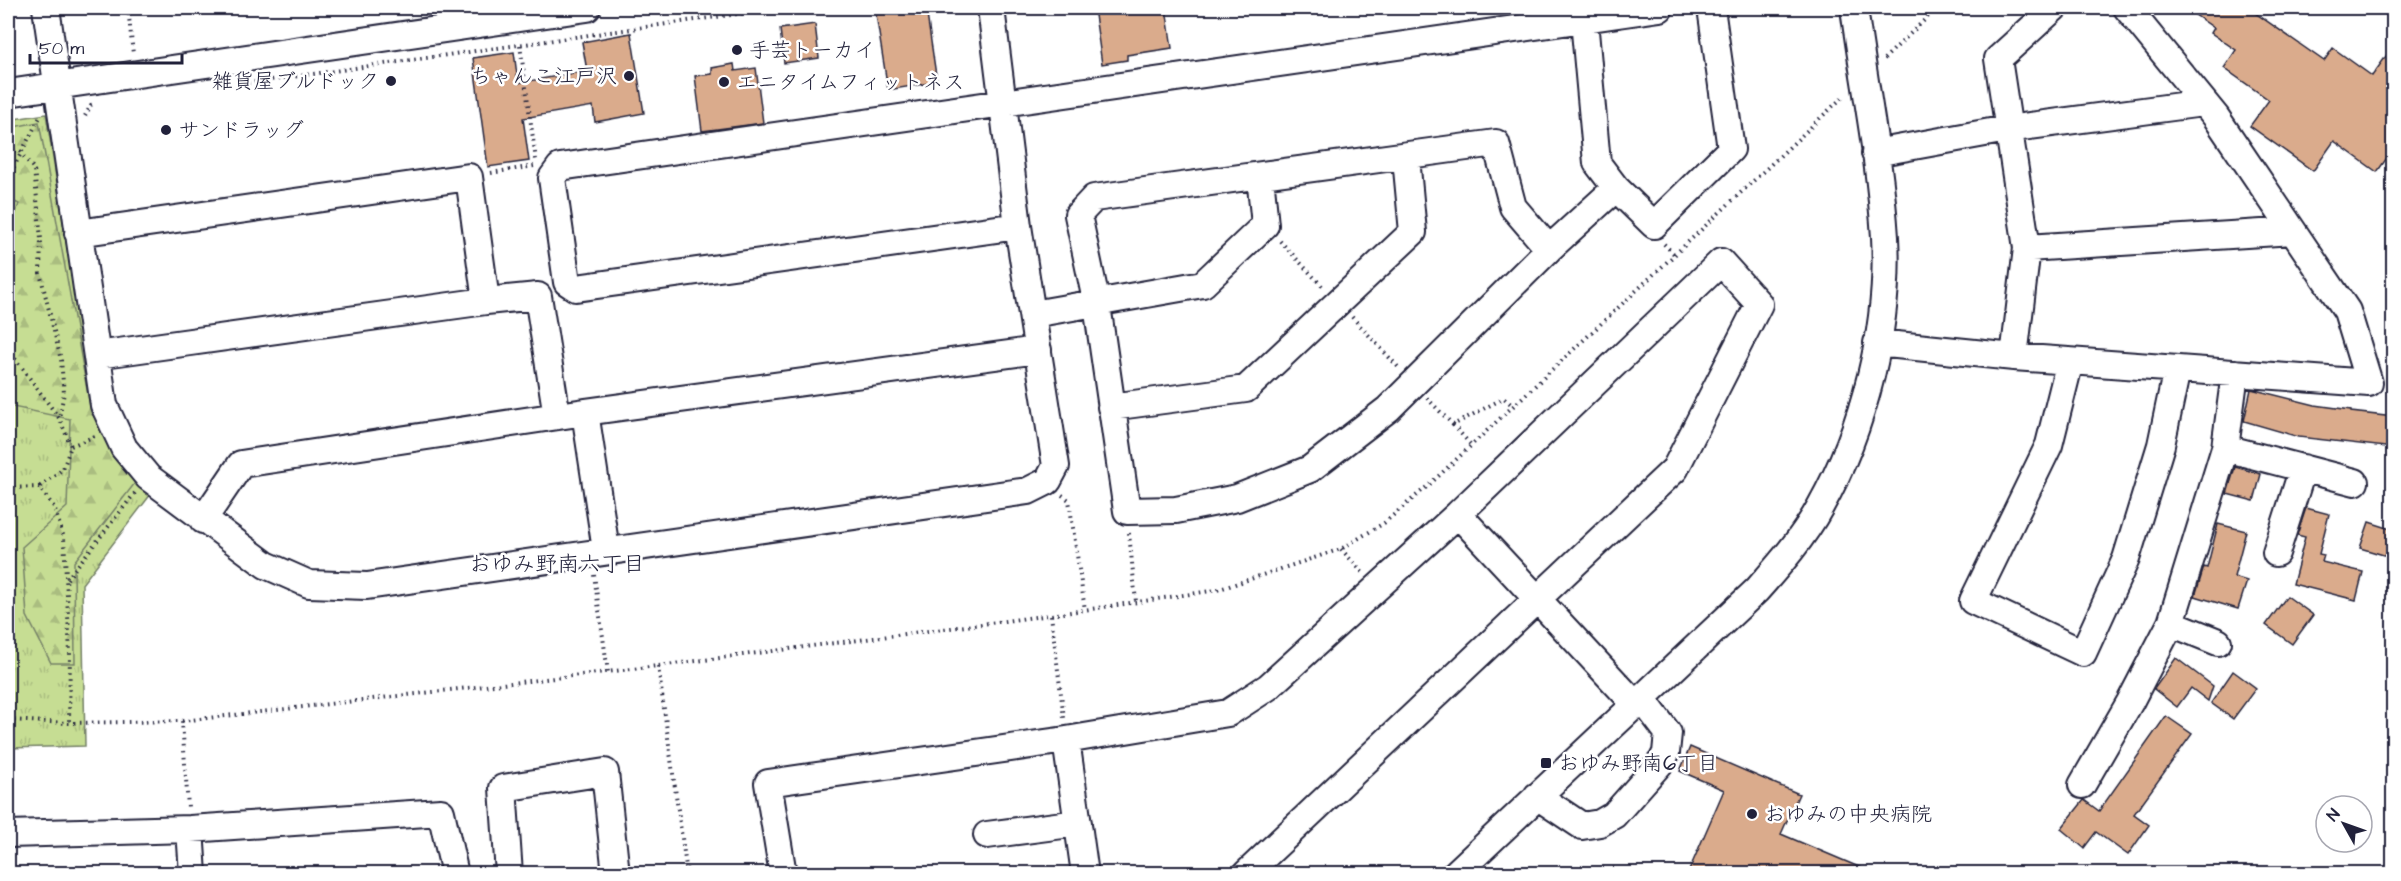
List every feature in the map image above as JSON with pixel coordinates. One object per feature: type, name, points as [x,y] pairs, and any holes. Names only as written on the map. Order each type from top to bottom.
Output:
[{"type":"street","points":[[46,8],[104,405],[124,448],[148,477],[266,565],[309,584],[367,586],[1028,491],[1048,481],[1056,466],[1018,226],[1005,102],[991,8]]},
{"type":"street","points":[[8,93],[587,8]]},
{"type":"street","points":[[1018,226],[576,288],[567,282],[552,178],[560,166],[1660,8]]},
{"type":"street","points":[[1584,20],[1597,163],[1616,188],[1654,225],[1731,149],[1711,8]]},
{"type":"street","points":[[1455,873],[1536,796],[1640,703],[1757,590],[1793,549],[1820,507],[1859,419],[1877,343],[1883,285],[1885,238],[1854,8]]},
{"type":"street","points":[[2014,357],[2027,248],[1998,59],[2054,8]]},
{"type":"street","points":[[1877,343],[2014,357],[2369,383],[2346,311],[2216,117],[2127,8]]},
{"type":"street","points":[[1875,153],[2007,129],[2204,103]]},
{"type":"street","points":[[1549,249],[1513,207],[1496,143],[1406,158],[1094,198],[1078,216],[1096,304],[1127,511],[1176,510],[1237,498],[1310,469],[1388,409],[1549,249],[1616,188]]},
{"type":"street","points":[[1111,407],[1246,389],[1413,232],[1406,158]]},
{"type":"street","points":[[1033,314],[1203,284],[1265,225],[1260,176]]},
{"type":"street","points":[[78,233],[469,177],[486,301]]},
{"type":"street","points":[[2027,248],[2293,231]]},
{"type":"street","points":[[783,873],[768,783],[1066,740],[1228,713],[1268,687],[1458,514],[1721,262],[1759,304],[1675,469],[1536,597],[1246,873]]},
{"type":"street","points":[[98,355],[486,301],[538,296],[557,416]]},
{"type":"street","points":[[203,520],[241,464],[557,416],[1038,350]]},
{"type":"street","points":[[2070,361],[2049,445],[1973,601],[2084,653],[2126,559],[2161,446],[2177,369]]},
{"type":"street","points":[[2082,785],[2130,702],[2171,623],[2225,448],[2235,373]]},
{"type":"street","points":[[585,412],[606,550]]},
{"type":"street","points":[[2225,448],[2355,482]]},
{"type":"street","points":[[2276,553],[2303,468]]},
{"type":"street","points":[[1458,514],[1668,733],[1666,753],[1614,816],[1600,823],[1582,826],[1536,796]]},
{"type":"street","points":[[2171,623],[2218,642]]},
{"type":"street","points":[[1066,740],[1085,873]]},
{"type":"street","points":[[509,873],[502,788],[605,772],[616,873]]},
{"type":"street","points":[[8,834],[190,829],[441,812],[455,873]]},
{"type":"street","points":[[987,835],[1078,823]]},
{"type":"street","points":[[190,829],[193,873]]},
{"type":"path","points":[[128,8],[134,58]]},
{"type":"path","points":[[230,85],[780,8]]},
{"type":"path","points":[[8,720],[69,723],[182,722],[658,666],[1051,615],[1216,590],[1341,549],[1384,523],[1471,445],[1937,8]]},
{"type":"path","points":[[8,178],[58,85]]},
{"type":"path","points":[[83,119],[91,105],[103,103]]},
{"type":"path","points":[[8,150],[20,152],[34,169],[41,239],[40,273],[61,360],[64,393],[59,418]]},
{"type":"path","points":[[469,177],[537,165]]},
{"type":"path","points":[[1265,225],[1471,445]]},
{"type":"path","points":[[8,349],[59,418],[71,446],[63,469],[39,487],[8,488]]},
{"type":"path","points":[[1453,425],[1504,398],[1512,406]]},
{"type":"path","points":[[66,579],[148,477]]},
{"type":"path","points":[[1048,481],[1068,500],[1084,610]]},
{"type":"path","points":[[39,487],[54,507],[64,538],[70,653],[69,723]]},
{"type":"path","points":[[1127,511],[1136,602]]},
{"type":"path","points":[[1341,549],[1376,589]]},
{"type":"path","points":[[1051,615],[1066,740]]},
{"type":"path","points":[[658,666],[687,873]]},
{"type":"path","points":[[182,722],[190,829]]},
{"type":"green space","points":[[46,114],[90,393],[119,465],[151,494],[82,584],[85,746],[8,748],[8,120]]},
{"type":"green space","points":[[39,122],[91,412],[135,483],[74,562],[75,663],[51,663],[27,616],[22,547],[67,507],[70,419],[8,406],[8,235],[19,204],[8,199],[8,128]]},
{"type":"building","points":[[875,8],[926,8],[937,82],[888,90]]},
{"type":"building","points":[[1094,8],[1166,8],[1172,48],[1127,55],[1127,60],[1102,64]]},
{"type":"building","points":[[2185,8],[2248,8],[2324,61],[2333,48],[2372,76],[2394,45],[2394,148],[2377,172],[2334,141],[2313,171],[2250,126],[2269,100],[2224,68],[2236,50],[2211,33],[2214,28]]},
{"type":"building","points":[[815,24],[819,58],[784,63],[780,29]]},
{"type":"building","points":[[631,33],[644,113],[595,122],[593,106],[523,118],[529,161],[488,167],[473,58],[514,52],[518,83],[587,71],[582,42]]},
{"type":"building","points":[[734,64],[735,71],[756,68],[763,123],[702,131],[695,76],[712,74],[712,68]]},
{"type":"building","points":[[2251,389],[2315,405],[2394,417],[2394,448],[2299,437],[2244,421]]},
{"type":"building","points":[[2235,467],[2261,474],[2254,501],[2227,494]]},
{"type":"building","points":[[2306,508],[2329,514],[2319,554],[2324,555],[2322,562],[2363,572],[2356,600],[2293,584],[2305,537],[2297,535]]},
{"type":"building","points":[[2369,522],[2394,530],[2387,556],[2360,548]]},
{"type":"building","points":[[2218,524],[2246,531],[2234,577],[2247,581],[2238,609],[2195,596],[2204,567],[2207,568]]},
{"type":"building","points":[[2287,596],[2313,615],[2292,644],[2266,625]]},
{"type":"building","points":[[2176,658],[2213,686],[2208,701],[2191,688],[2177,707],[2154,689]]},
{"type":"building","points":[[2233,671],[2256,688],[2233,719],[2211,703]]},
{"type":"building","points":[[2166,716],[2192,734],[2134,814],[2149,825],[2128,855],[2096,832],[2084,848],[2061,829],[2084,800],[2099,811]]},
{"type":"building","name":"おゆみの中央病院","points":[[1690,747],[1799,794],[1781,834],[1873,873],[1688,873],[1724,790],[1680,771]]},
{"type":"place","name":"手芸トーカイ","points":[[737,50]]},
{"type":"place","name":"ちゃんこ江戸沢","points":[[629,76]]},
{"type":"place","name":"雑貨屋ブルドック","points":[[391,81]]},
{"type":"place","name":"エニタイムフィットネス","points":[[724,82]]},
{"type":"place","name":"サンドラッグ","points":[[166,130]]},
{"type":"place","name":"おゆみ野南6丁目","points":[[1546,763]]},
{"type":"place","name":"おゆみの中央病院","points":[[1752,814]]},
{"type":"district","name":"おゆみ野南六丁目","points":[[557,564]]}]
